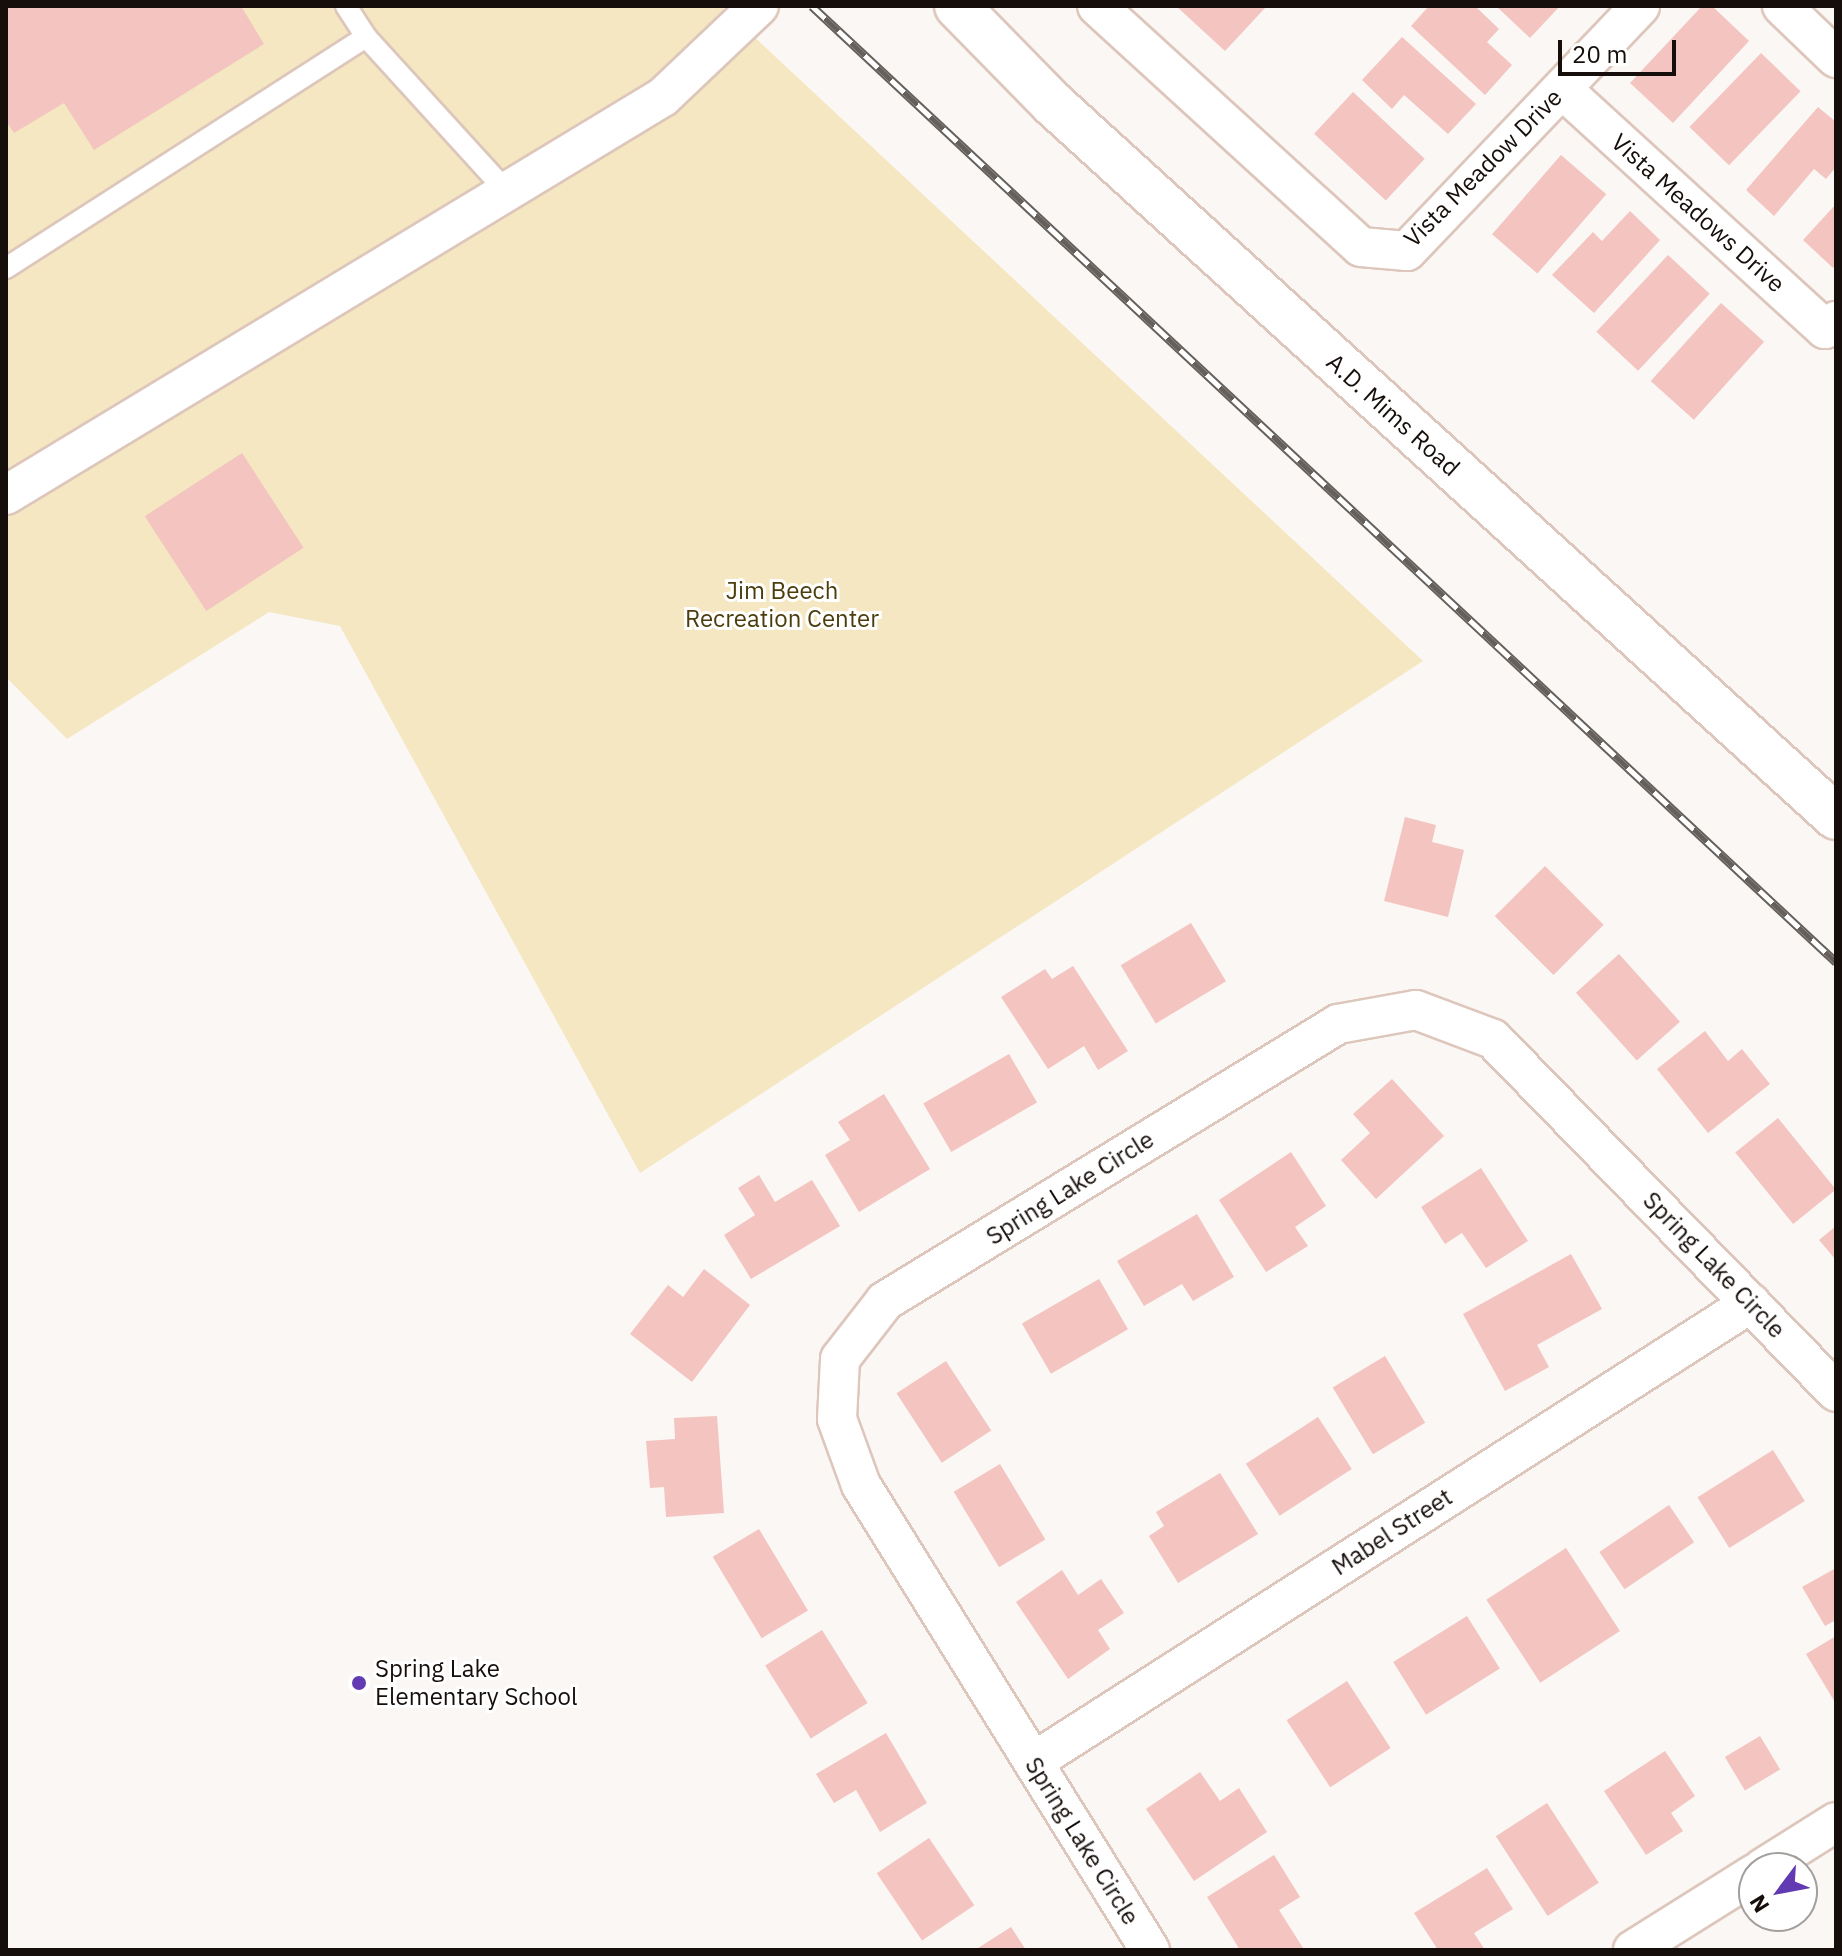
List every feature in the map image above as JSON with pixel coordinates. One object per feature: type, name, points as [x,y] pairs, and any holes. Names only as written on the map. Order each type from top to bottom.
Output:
[{"type":"street","points":[[6,495],[663,97],[759,6]]},
{"type":"street","name":"A.D. Mims Road","points":[[957,6],[1065,115],[1836,817]]},
{"type":"street","name":"Vista Meadow Drive","points":[[1097,6],[1361,247],[1407,251],[1640,6]]},
{"type":"street","points":[[1782,6],[1836,58]]},
{"type":"street","name":"Vista Meadows Drive","points":[[1562,89],[1825,329],[1836,321]]},
{"type":"street","name":"Spring Lake Circle","points":[[1150,1950],[861,1485],[837,1419],[840,1359],[885,1301],[1338,1024],[1416,1010],[1493,1039],[1836,1392]]},
{"type":"street","name":"Mabel Street","points":[[1033,1762],[1751,1303]]},
{"type":"street","points":[[1788,1852],[1836,1822]]},
{"type":"street","points":[[1633,1950],[1738,1884]]},
{"type":"lane","points":[[346,6],[366,37],[505,190]]},
{"type":"lane","points":[[6,268],[366,37]]},
{"type":"green space","name":"Jim Beech Recreation Center","points":[[6,6],[721,6],[1423,661],[640,1173],[340,626],[269,612],[67,739],[6,677]]},
{"type":"building","points":[[6,6],[241,6],[264,44],[94,150],[64,103],[14,133],[6,121]]},
{"type":"building","points":[[1176,6],[1263,6],[1265,8],[1225,51]]},
{"type":"building","points":[[1429,6],[1475,6],[1499,29],[1487,42],[1512,65],[1485,95],[1411,26]]},
{"type":"building","points":[[1496,6],[1560,6],[1530,38]]},
{"type":"building","points":[[1702,6],[1712,6],[1749,41],[1673,123],[1630,83]]},
{"type":"building","points":[[1402,37],[1476,104],[1448,134],[1404,95],[1392,109],[1362,80]]},
{"type":"building","points":[[1761,53],[1801,91],[1729,165],[1689,127]]},
{"type":"building","points":[[1353,92],[1425,159],[1386,201],[1314,134]]},
{"type":"building","points":[[1818,107],[1836,122],[1836,167],[1826,179],[1814,169],[1774,216],[1746,190]]},
{"type":"building","points":[[1561,155],[1606,194],[1537,274],[1492,234]]},
{"type":"building","points":[[1836,204],[1836,264],[1833,268],[1803,240]]},
{"type":"building","points":[[1630,211],[1660,240],[1594,313],[1552,275],[1593,232],[1602,241]]},
{"type":"building","points":[[1668,255],[1710,294],[1638,371],[1596,332]]},
{"type":"building","points":[[1721,303],[1764,342],[1694,420],[1651,381]]},
{"type":"building","points":[[242,453],[304,548],[206,611],[145,516]]},
{"type":"building","points":[[1405,817],[1436,825],[1432,842],[1464,850],[1448,917],[1384,901]]},
{"type":"building","points":[[1545,866],[1604,925],[1553,975],[1495,916]]},
{"type":"building","points":[[1191,923],[1226,981],[1156,1024],[1121,965]]},
{"type":"building","points":[[1619,954],[1680,1022],[1637,1060],[1576,993]]},
{"type":"building","points":[[1073,966],[1128,1051],[1098,1070],[1084,1046],[1048,1069],[1001,997],[1045,969],[1052,979]]},
{"type":"building","points":[[1705,1031],[1728,1061],[1742,1049],[1770,1084],[1708,1133],[1657,1069]]},
{"type":"building","points":[[1009,1054],[1037,1102],[951,1152],[923,1104]]},
{"type":"building","points":[[1392,1079],[1444,1136],[1376,1199],[1341,1160],[1370,1133],[1353,1114]]},
{"type":"building","points":[[884,1094],[930,1169],[859,1212],[825,1155],[850,1140],[838,1122]]},
{"type":"building","points":[[1778,1118],[1836,1189],[1793,1224],[1735,1153]]},
{"type":"building","points":[[1291,1152],[1326,1206],[1295,1227],[1308,1246],[1266,1272],[1219,1200]]},
{"type":"building","points":[[1481,1168],[1528,1241],[1486,1268],[1462,1233],[1445,1244],[1421,1207]]},
{"type":"building","points":[[759,1175],[775,1202],[812,1180],[840,1226],[751,1279],[724,1235],[755,1215],[738,1188]]},
{"type":"building","points":[[1197,1214],[1234,1277],[1193,1301],[1182,1284],[1144,1306],[1117,1261]]},
{"type":"building","points":[[1836,1226],[1836,1260],[1819,1240]]},
{"type":"building","points":[[1571,1254],[1602,1309],[1537,1345],[1549,1367],[1505,1391],[1463,1314]]},
{"type":"building","points":[[704,1269],[750,1305],[692,1382],[630,1334],[668,1285],[683,1297]]},
{"type":"building","points":[[1099,1279],[1128,1329],[1051,1374],[1022,1324]]},
{"type":"building","points":[[1385,1356],[1425,1423],[1373,1454],[1333,1387]]},
{"type":"building","points":[[946,1361],[991,1431],[942,1463],[897,1393]]},
{"type":"building","points":[[717,1416],[724,1513],[666,1517],[664,1487],[650,1488],[646,1441],[675,1439],[674,1418]]},
{"type":"building","points":[[1318,1417],[1352,1469],[1280,1516],[1246,1464]]},
{"type":"building","points":[[1773,1450],[1805,1501],[1729,1548],[1698,1497]]},
{"type":"building","points":[[1000,1464],[1045,1539],[999,1567],[954,1492]]},
{"type":"building","points":[[1220,1473],[1258,1534],[1178,1583],[1149,1536],[1164,1526],[1156,1512]]},
{"type":"building","points":[[1669,1505],[1694,1542],[1625,1589],[1599,1552]]},
{"type":"building","points":[[759,1529],[808,1610],[762,1638],[713,1557]]},
{"type":"building","points":[[1566,1548],[1620,1631],[1540,1683],[1486,1600]]},
{"type":"building","points":[[1836,1568],[1836,1620],[1825,1626],[1802,1587]]},
{"type":"building","points":[[1062,1570],[1078,1595],[1101,1579],[1124,1613],[1098,1630],[1110,1649],[1068,1679],[1016,1602]]},
{"type":"building","points":[[1467,1616],[1500,1669],[1426,1715],[1393,1662]]},
{"type":"building","points":[[822,1630],[868,1703],[811,1738],[765,1666]]},
{"type":"building","points":[[1836,1636],[1836,1704],[1806,1654]]},
{"type":"building","points":[[1347,1681],[1391,1748],[1330,1787],[1287,1720]]},
{"type":"building","points":[[886,1733],[927,1803],[880,1832],[856,1790],[834,1803],[816,1774]]},
{"type":"building","points":[[1760,1736],[1780,1769],[1745,1791],[1725,1757]]},
{"type":"building","points":[[1665,1751],[1695,1796],[1671,1813],[1683,1831],[1646,1855],[1604,1791]]},
{"type":"building","points":[[1200,1772],[1220,1801],[1239,1788],[1267,1832],[1194,1881],[1146,1809]]},
{"type":"building","points":[[1547,1803],[1599,1883],[1548,1916],[1496,1836]]},
{"type":"building","points":[[929,1838],[974,1905],[922,1940],[877,1873]]},
{"type":"building","points":[[1274,1855],[1300,1897],[1279,1910],[1303,1948],[1240,1950],[1207,1897]]},
{"type":"building","points":[[1487,1868],[1513,1909],[1474,1933],[1485,1950],[1438,1950],[1414,1913]]},
{"type":"building","points":[[1011,1927],[1026,1950],[975,1950]]},
{"type":"railway","points":[[812,6],[1836,962]]},
{"type":"place","name":"Spring Lake Elementary School","points":[[359,1683]]}]
